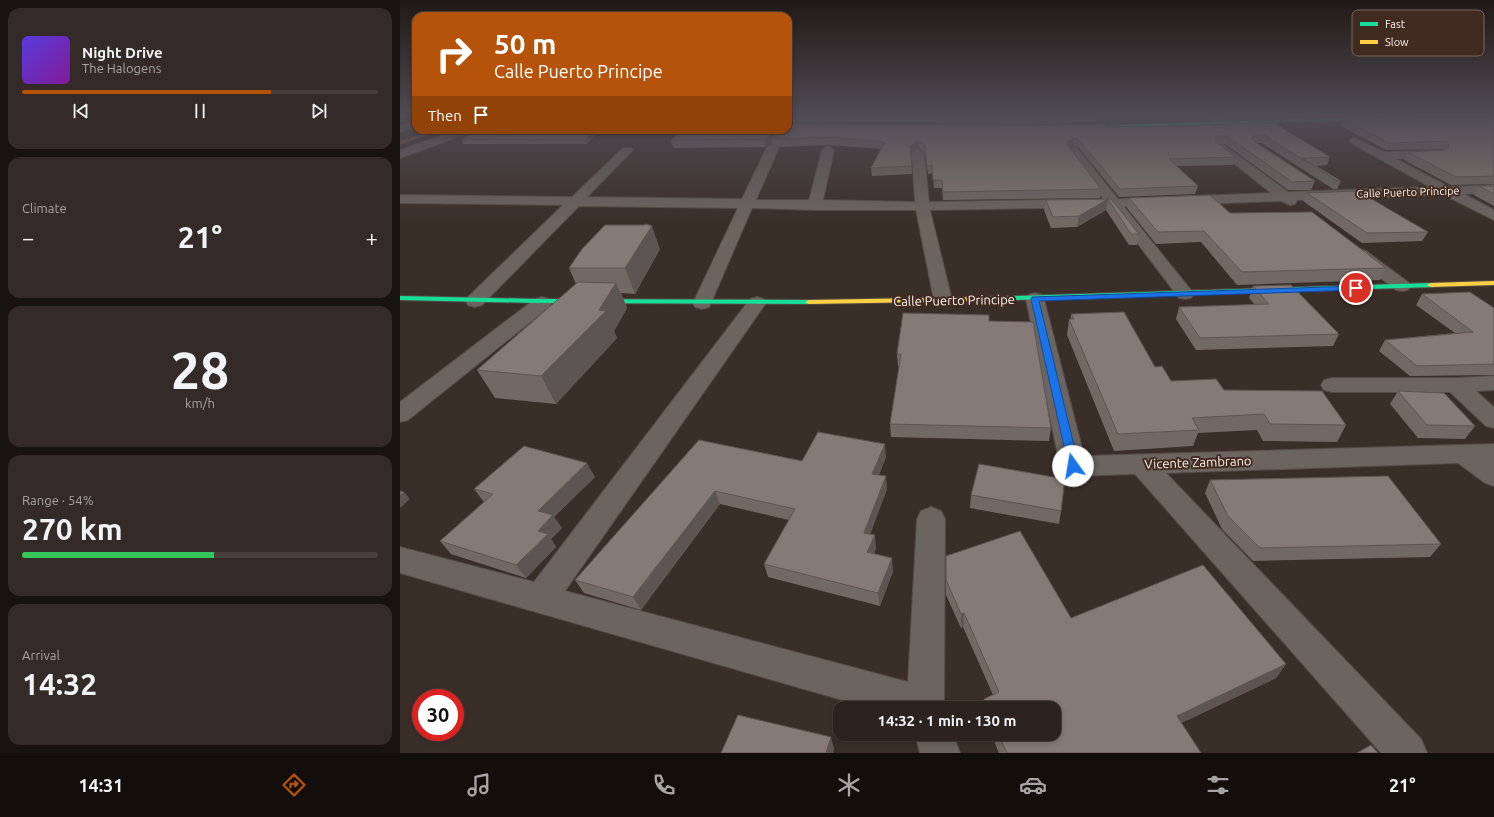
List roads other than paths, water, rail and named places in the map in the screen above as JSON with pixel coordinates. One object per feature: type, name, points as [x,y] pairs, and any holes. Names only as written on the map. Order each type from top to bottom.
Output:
[{"type":"street","points":[[475,301],[624,152]]},
{"type":"street","points":[[702,303],[771,152]]},
{"type":"street","points":[[815,206],[828,152]]},
{"type":"street","points":[[1074,152],[1185,294]]},
{"type":"street","points":[[1227,152],[1303,211]]},
{"type":"street","points":[[1375,152],[1494,216]]},
{"type":"street","points":[[918,153],[922,206],[943,300]]},
{"type":"street","points":[[1382,156],[1438,153]]},
{"type":"street","points":[[1311,183],[1330,195]]},
{"type":"street","name":"Calle Puerto Principe","points":[[400,199],[815,206],[922,206],[1115,204],[1494,189]]},
{"type":"street","points":[[1347,244],[1402,286]]},
{"type":"street","name":"Calle Puerto Principe","points":[[400,298],[542,303],[757,303],[1035,299],[1494,283]]},
{"type":"street","name":"Vicente Zambrano","points":[[1035,299],[1073,466],[1494,453]]},
{"type":"street","points":[[400,414],[542,303]]},
{"type":"street","points":[[541,598],[757,303]]},
{"type":"street","points":[[1332,385],[1456,385],[1494,383]]},
{"type":"street","points":[[1456,385],[1494,420]]},
{"type":"street","points":[[1462,454],[1494,476]]},
{"type":"street","points":[[1142,464],[1407,753]]},
{"type":"street","points":[[928,701],[931,519]]},
{"type":"street","points":[[400,560],[541,598],[879,701]]},
{"type":"street","points":[[936,741],[940,753]]}]
